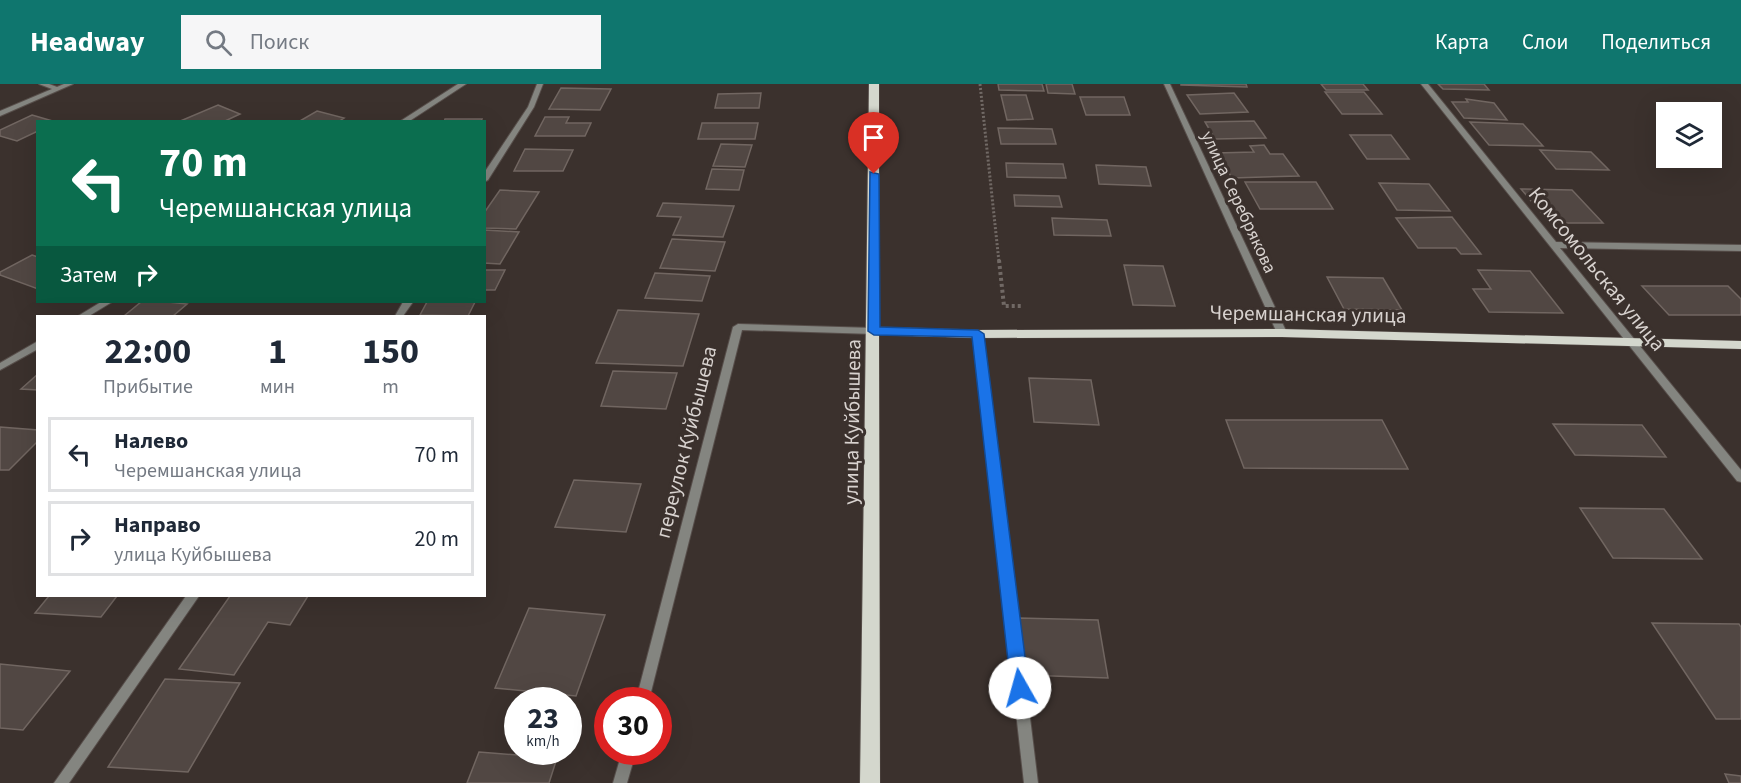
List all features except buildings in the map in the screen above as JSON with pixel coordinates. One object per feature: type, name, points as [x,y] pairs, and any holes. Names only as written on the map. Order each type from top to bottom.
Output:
[{"type":"main road","name":"улица Куйбышева","points":[[870,783],[874,84]]},
{"type":"main road","name":"Черемшанская улица","points":[[874,331],[978,334],[1282,333],[1741,345]]},
{"type":"street","points":[[42,84],[57,89]]},
{"type":"street","points":[[0,114],[70,84]]},
{"type":"street","points":[[405,120],[463,84]]},
{"type":"street","points":[[486,177],[531,107],[540,84]]},
{"type":"street","name":"улица Серебрякова","points":[[1167,84],[1282,333]]},
{"type":"street","name":"Комсомольская улица","points":[[1424,84],[1634,342],[1741,478]]},
{"type":"street","points":[[1555,245],[1741,248]]},
{"type":"street","points":[[85,315],[105,303]]},
{"type":"street","name":"переулок Куйбышева","points":[[645,687],[738,327],[874,331]]},
{"type":"street","points":[[978,334],[1031,783]]},
{"type":"street","points":[[0,367],[36,345]]},
{"type":"street","points":[[61,783],[192,597]]},
{"type":"street","points":[[620,783],[625,765]]},
{"type":"route","points":[[874,174],[874,331],[978,334],[1020,688]]}]
